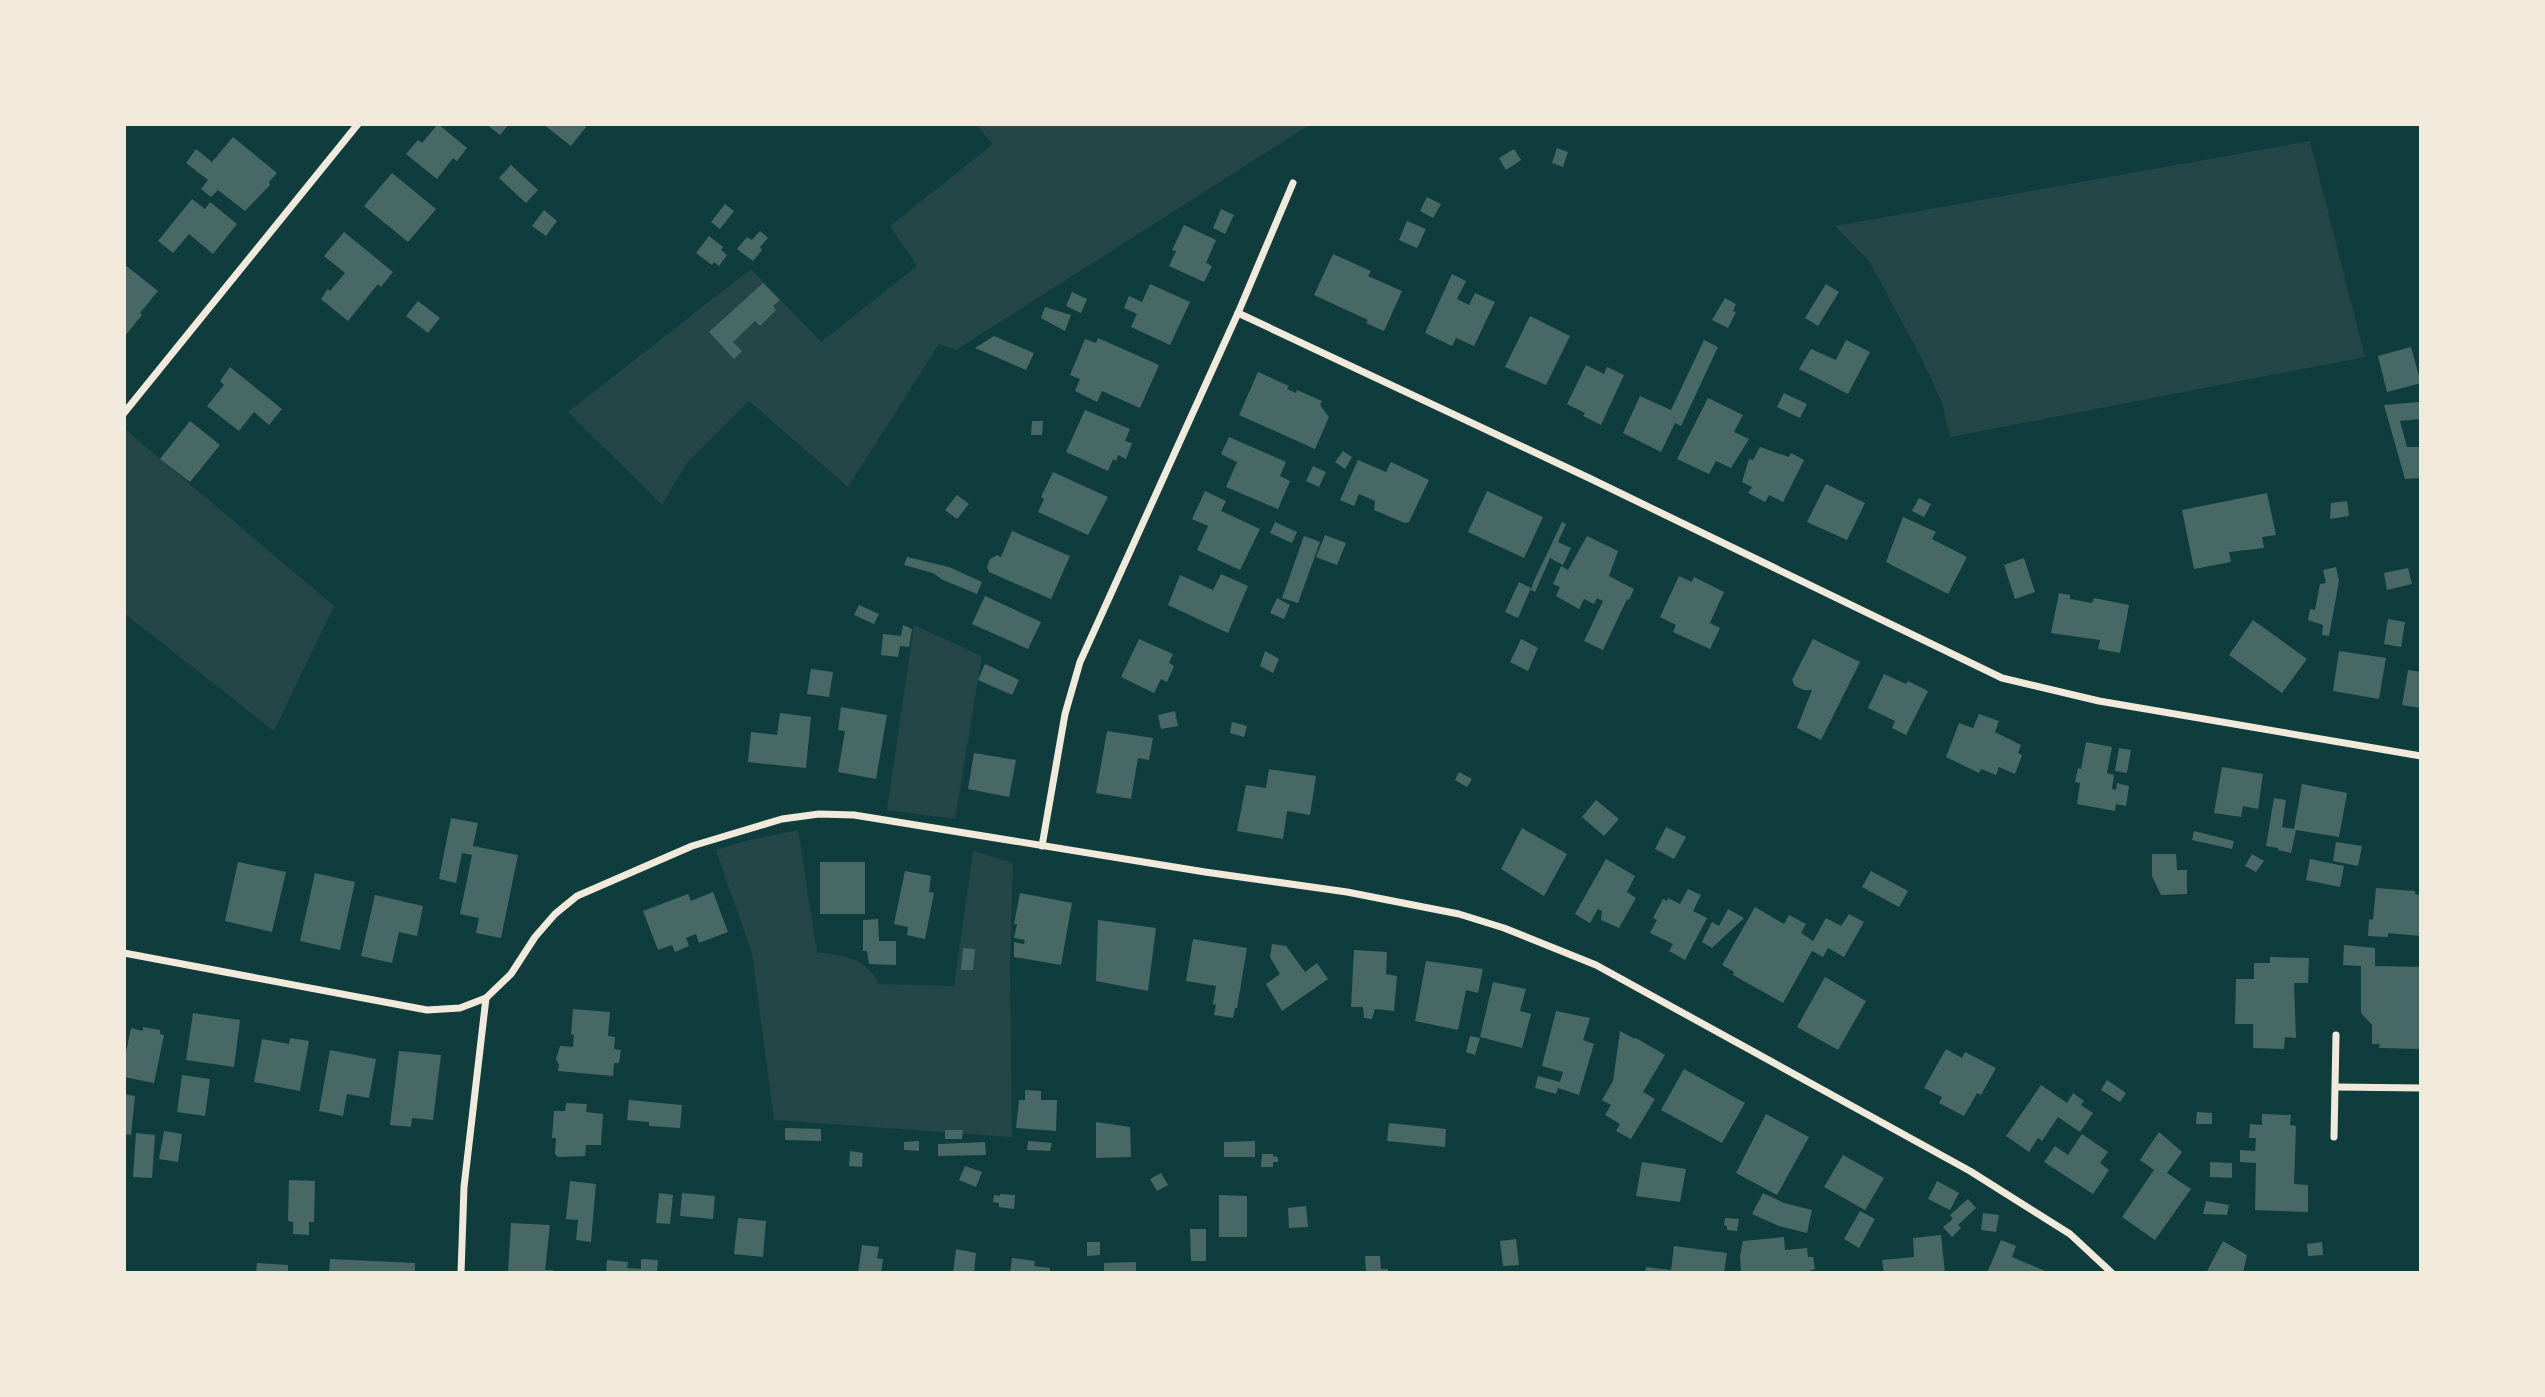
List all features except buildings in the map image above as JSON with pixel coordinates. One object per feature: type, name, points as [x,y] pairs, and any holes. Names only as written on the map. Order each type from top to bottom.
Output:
[{"type":"street","points":[[124,413],[358,124]]},
{"type":"street","points":[[1042,846],[1065,714],[1080,662],[1238,313],[1293,183]]},
{"type":"street","points":[[1238,313],[1589,478],[2002,678],[2099,701],[2421,757]]},
{"type":"street","points":[[124,953],[427,1010],[460,1007],[486,998],[511,974],[535,937],[555,914],[577,896],[692,846],[782,819],[819,814],[854,815],[1347,892],[1459,914],[1504,928],[1595,965],[1970,1171],[2070,1234],[2112,1273]]},
{"type":"street","points":[[461,1273],[464,1187],[486,998]]},
{"type":"street","points":[[2334,1137],[2336,1035]]},
{"type":"street","points":[[2336,1087],[2421,1088]]},
{"type":"shaded area","points":[[975,124],[1311,124],[956,350],[939,344],[848,487],[749,401],[686,464],[662,505],[568,412],[751,269],[821,342],[917,266],[890,226],[993,144]]},
{"type":"shaded area","points":[[2310,141],[2365,357],[1950,437],[1942,403],[1922,359],[1869,261],[1835,226]]},
{"type":"shaded area","points":[[126,430],[334,606],[274,731],[124,613]]},
{"type":"shaded area","points":[[914,625],[982,656],[955,819],[887,810]]},
{"type":"shaded area","points":[[798,830],[817,952],[861,963],[879,984],[954,986],[973,851],[1013,863],[1010,965],[1012,1137],[774,1120],[752,954],[716,850]]}]
